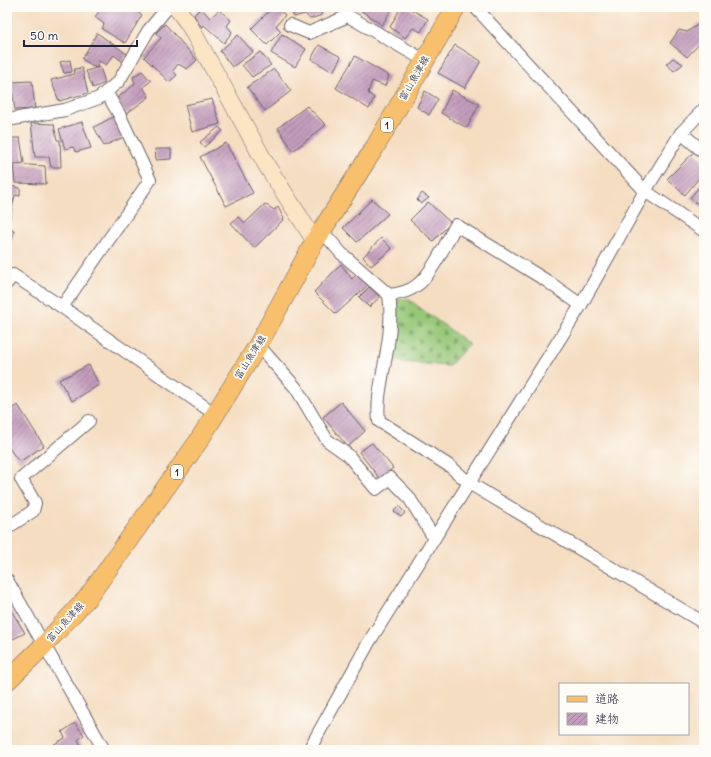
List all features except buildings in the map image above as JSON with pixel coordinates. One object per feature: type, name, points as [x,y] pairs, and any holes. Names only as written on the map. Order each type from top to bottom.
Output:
[{"type":"main road","name":"富山魚津線","points":[[7,681],[43,646],[88,597],[198,442],[258,345],[318,236],[375,147],[456,7]]},
{"type":"street","points":[[7,120],[65,110],[99,98],[119,81],[148,31],[168,7]]},
{"type":"street","points":[[176,7],[188,23],[267,166],[318,236],[341,253],[389,295],[391,306],[388,345],[377,406],[380,420],[451,467],[469,483],[704,623]]},
{"type":"street","points":[[475,7],[645,191],[704,231]]},
{"type":"street","points":[[290,25],[309,33],[348,16],[424,60]]},
{"type":"street","points":[[62,307],[150,180],[119,114],[106,92]]},
{"type":"street","points":[[309,750],[369,642],[581,305],[645,191],[681,133],[704,109]]},
{"type":"street","points":[[681,133],[704,152]]},
{"type":"street","points":[[389,295],[403,293],[417,285],[435,263],[456,225],[547,281],[581,305]]},
{"type":"street","points":[[7,283],[13,275],[62,307],[215,414]]},
{"type":"street","points":[[258,345],[296,388],[327,440],[348,456],[376,490],[390,478],[408,496],[434,538]]},
{"type":"street","points":[[7,528],[33,511],[35,503],[21,479],[90,420]]},
{"type":"street","points":[[7,580],[43,646],[104,750]]},
{"type":"green space","points":[[398,299],[408,299],[469,344],[449,366],[392,361]]}]
